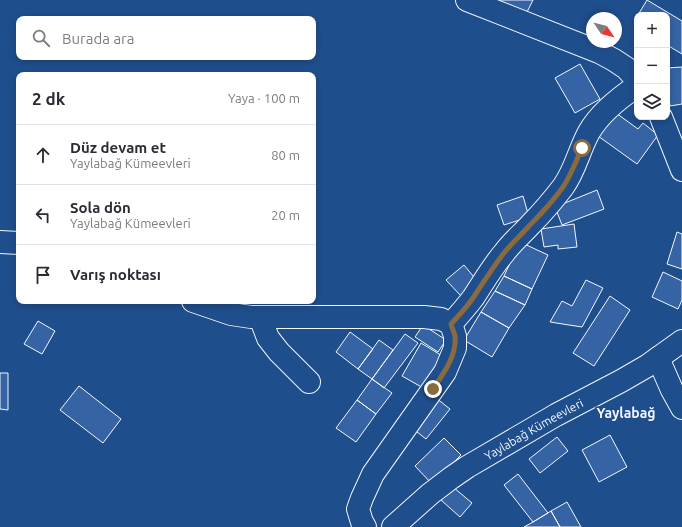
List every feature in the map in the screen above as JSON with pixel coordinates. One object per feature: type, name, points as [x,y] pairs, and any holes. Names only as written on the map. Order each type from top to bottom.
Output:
[{"type":"street","points":[[467,0],[599,52],[626,68],[634,77]]},
{"type":"street","points":[[451,324],[473,298],[504,253],[564,186],[590,132],[597,121],[610,107],[634,88]]},
{"type":"street","points":[[662,120],[682,170]]},
{"type":"street","points":[[0,242],[16,243]]},
{"type":"street","points":[[203,304],[232,314],[260,317],[424,317],[441,319],[451,324],[455,336],[455,348],[445,372],[374,474],[362,498],[358,509],[365,527]]},
{"type":"street","points":[[260,317],[268,338],[279,352],[309,382]]},
{"type":"street","name":"Yaylabağ Kümeevleri","points":[[393,527],[430,494],[467,467],[556,415],[621,381],[682,341]]},
{"type":"street","points":[[658,358],[672,390],[682,408]]},
{"type":"building","points":[[498,0],[533,0],[526,14]]},
{"type":"building","points":[[647,0],[667,12],[640,12]]},
{"type":"building","points":[[670,14],[682,21],[682,54],[670,47]]},
{"type":"building","points":[[580,64],[600,99],[575,113],[555,78]]},
{"type":"building","points":[[682,67],[682,104],[670,106],[670,84],[670,68]]},
{"type":"building","points":[[616,113],[638,129],[643,123],[658,135],[637,164],[598,136]]},
{"type":"building","points":[[597,190],[604,209],[562,225],[555,207]]},
{"type":"building","points":[[523,196],[529,217],[504,225],[497,205]]},
{"type":"building","points":[[574,224],[577,247],[558,249],[558,245],[544,247],[541,229]]},
{"type":"building","points":[[677,232],[682,234],[682,269],[667,264]]},
{"type":"building","points":[[520,242],[548,255],[532,289],[504,276]]},
{"type":"building","points":[[464,265],[478,282],[461,296],[446,280]]},
{"type":"building","points":[[663,272],[682,281],[682,300],[678,309],[652,297]]},
{"type":"building","points":[[504,276],[532,289],[525,305],[495,291]]},
{"type":"building","points":[[586,280],[603,288],[582,327],[550,322],[562,301],[572,306]]},
{"type":"building","points":[[495,291],[525,305],[509,328],[481,312]]},
{"type":"building","points":[[610,296],[630,310],[594,366],[573,353]]},
{"type":"building","points":[[481,312],[509,328],[492,357],[464,340]]},
{"type":"building","points":[[38,321],[55,331],[42,354],[24,344]]},
{"type":"building","points":[[423,325],[446,340],[438,352],[415,337]]},
{"type":"building","points":[[350,332],[373,349],[358,369],[336,352]]},
{"type":"building","points":[[405,334],[418,343],[384,388],[372,379]]},
{"type":"building","points":[[379,340],[393,350],[372,379],[358,369]]},
{"type":"building","points":[[421,343],[444,357],[425,389],[402,376]]},
{"type":"building","points":[[0,373],[8,373],[8,410],[0,409]]},
{"type":"building","points":[[372,379],[392,393],[376,414],[357,400]]},
{"type":"building","points":[[79,386],[121,419],[103,443],[60,410]]},
{"type":"building","points":[[436,398],[450,409],[426,439],[412,428]]},
{"type":"building","points":[[357,400],[376,414],[356,442],[336,428]]},
{"type":"building","points":[[610,435],[627,467],[599,482],[582,450]]},
{"type":"building","points":[[557,437],[568,451],[540,473],[529,459]]},
{"type":"building","points":[[444,438],[461,455],[432,484],[415,466]]},
{"type":"building","points":[[518,474],[548,513],[533,522],[504,485]]},
{"type":"building","points":[[453,487],[472,503],[460,517],[441,500]]},
{"type":"building","points":[[567,502],[581,527],[560,527],[551,511]]},
{"type":"building","points":[[551,511],[560,527],[524,527],[533,522]]},
{"type":"district","name":"Yaylabağ","points":[[626,413]]},
{"type":"route","points":[[433,389],[445,372],[455,348],[455,336],[451,324],[473,298],[504,253],[564,186],[572,172],[582,148]]}]
